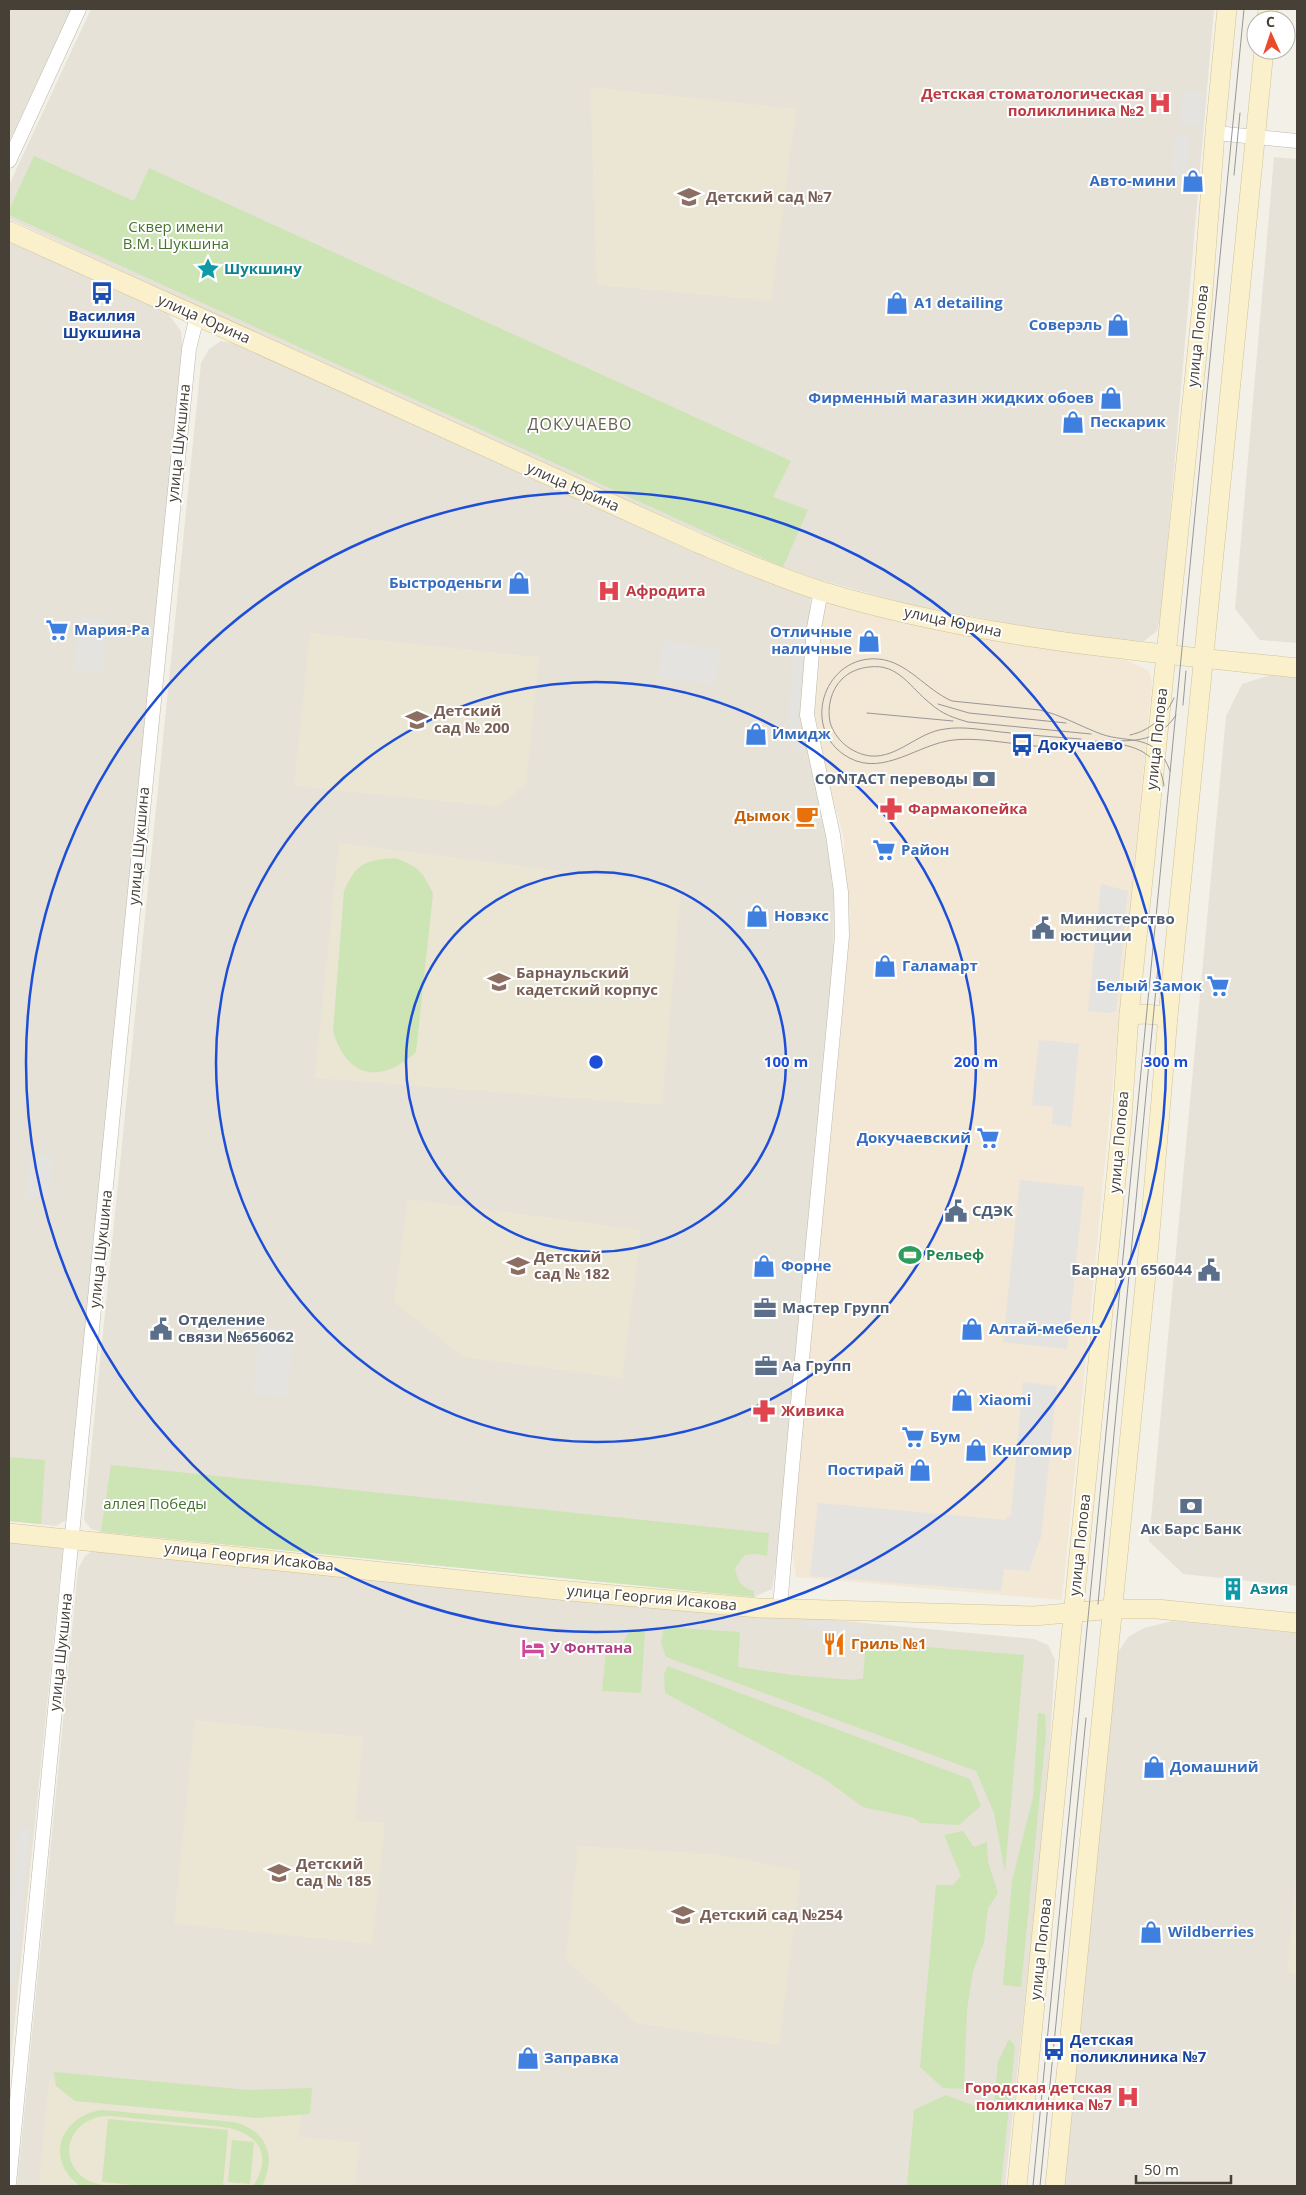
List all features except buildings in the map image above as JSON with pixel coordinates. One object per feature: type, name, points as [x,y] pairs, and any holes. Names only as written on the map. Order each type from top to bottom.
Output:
[{"type":"main road","name":"улица Попова","points":[[1017,2186],[1122,1118],[1129,1016],[1202,305],[1215,133],[1227,9]]},
{"type":"main road","points":[[1055,2186],[1149,1244],[1168,1016],[1263,60]]},
{"type":"main road","name":"улица Юрина","points":[[9,231],[698,543],[746,564],[820,591],[949,622],[1012,634],[1088,646],[1204,658]]},
{"type":"main road","points":[[1204,658],[1297,668]]},
{"type":"main road","points":[[1129,1016],[1145,1014],[1168,1016]]},
{"type":"main road","name":"улица Георгия Исакова","points":[[9,1534],[558,1590],[780,1608],[1034,1616],[1112,1609],[1158,1609],[1297,1622]]},
{"type":"street","points":[[9,161],[79,9]]},
{"type":"street","points":[[1215,133],[1297,141]]},
{"type":"street","name":"улица Шукшина","points":[[9,2183],[116,1102],[151,716],[189,349],[197,316]]},
{"type":"street","points":[[780,1608],[795,1421],[817,1212],[842,936],[841,892],[833,835],[807,714],[814,628],[820,591]]},
{"type":"shaded area","points":[[9,9],[71,9],[9,142]]},
{"type":"shaded area","points":[[91,9],[1214,9],[1162,607],[1157,631],[1144,641],[1115,640],[1028,627],[907,604],[817,579],[764,560],[542,464],[9,219],[9,185]]},
{"type":"shaded area","name":"Детский сад №7","points":[[590,87],[796,109],[771,301],[597,285]]},
{"type":"shaded area","points":[[1183,91],[1204,93],[1201,126],[1180,125]]},
{"type":"shaded area","points":[[1175,134],[1190,135],[1186,176],[1171,174]]},
{"type":"shaded area","points":[[1274,157],[1297,159],[1297,643],[1260,640],[1235,609]]},
{"type":"shaded area","points":[[9,240],[166,311],[181,331],[183,355],[73,1460],[66,1520],[56,1526],[9,1521]]},
{"type":"shaded area","points":[[221,341],[241,344],[697,553],[811,596],[803,712],[828,838],[834,897],[833,963],[777,1560],[772,1589],[754,1597],[101,1532],[91,1529],[84,1520],[201,363],[209,349]]},
{"type":"shaded area","points":[[825,602],[975,636],[1126,660],[1148,670],[1152,682],[1062,1600],[796,1577],[791,1544],[845,989],[844,838],[809,715]]},
{"type":"shaded area","points":[[79,617],[107,619],[102,672],[74,669]]},
{"type":"shaded area","points":[[797,620],[806,621],[798,721],[804,749],[795,751],[788,723]]},
{"type":"shaded area","name":"Детский сад № 200","points":[[310,633],[539,657],[526,783],[499,807],[294,786]]},
{"type":"shaded area","points":[[663,641],[720,649],[715,685],[658,677]]},
{"type":"shaded area","points":[[1270,675],[1297,677],[1297,1586],[1183,1574],[1149,1541],[1226,716],[1242,684]]},
{"type":"shaded area","name":"Барнаульский кадетский корпус","points":[[339,843],[681,886],[662,1105],[315,1078]]},
{"type":"shaded area","points":[[1101,884],[1128,891],[1116,1011],[1108,1013],[1088,1011]]},
{"type":"shaded area","points":[[1039,1040],[1079,1044],[1071,1127],[1052,1124],[1053,1107],[1032,1105]]},
{"type":"shaded area","points":[[30,1154],[53,1156],[48,1199],[26,1197]]},
{"type":"shaded area","points":[[1020,1180],[1084,1187],[1067,1349],[1003,1342]]},
{"type":"shaded area","name":"Детский сад № 182","points":[[408,1199],[641,1230],[622,1378],[463,1357],[394,1302]]},
{"type":"shaded area","points":[[260,1327],[294,1330],[287,1397],[253,1394]]},
{"type":"shaded area","points":[[1023,1382],[1057,1386],[1041,1537],[1029,1571],[1004,1569],[1001,1591],[810,1576],[818,1503],[1005,1520],[1011,1515]]},
{"type":"shaded area","points":[[9,1542],[63,1548],[9,2078]]},
{"type":"shaded area","points":[[94,1550],[1034,1639],[1048,1645],[1055,1660],[1046,1806],[1005,2186],[17,2186],[78,1569],[85,1556]]},
{"type":"shaded area","points":[[801,1620],[864,1626],[863,1634],[803,1629]]},
{"type":"shaded area","points":[[1172,1621],[1297,1633],[1297,2186],[1063,2186],[1114,1659],[1128,1637],[1144,1628]]},
{"type":"shaded area","name":"Детский сад № 185","points":[[195,1720],[363,1737],[355,1820],[385,1823],[372,1944],[174,1924]]},
{"type":"shaded area","points":[[19,1827],[30,1828],[15,1982],[9,1981],[9,1936]]},
{"type":"shaded area","name":"Детский сад №254","points":[[578,1846],[717,1854],[801,1871],[779,2045],[636,2023],[566,1960]]},
{"type":"shaded area","points":[[1297,1867],[1297,1976],[1287,1972]]},
{"type":"shaded area","points":[[49,2080],[303,2100],[299,2137],[360,2142],[355,2186],[39,2186]]},
{"type":"green space","name":"Сквер имени В.М. Шукшина","points":[[34,156],[134,201],[149,168],[791,461],[773,497],[808,510],[783,567],[9,215],[9,210]]},
{"type":"green space","points":[[395,858],[419,871],[433,894],[416,1052],[390,1069],[367,1072],[356,1067],[347,1059],[339,1047],[333,1031],[344,891],[353,874],[363,865],[376,860]]},
{"type":"green space","points":[[9,1457],[45,1460],[41,1524],[9,1521]]},
{"type":"green space","name":"аллея Победы","points":[[111,1465],[769,1533],[767,1556],[745,1555],[735,1568],[740,1583],[754,1591],[754,1597],[101,1532]]},
{"type":"green space","points":[[664,1627],[740,1632],[738,1667],[792,1675],[853,1680],[863,1678],[866,1642],[1024,1655],[1005,1872],[994,1813],[976,1771],[666,1657],[661,1643]]},
{"type":"green space","points":[[629,1632],[645,1632],[641,1693],[602,1691],[607,1642],[622,1645]]},
{"type":"green space","points":[[668,1666],[970,1779],[981,1806],[959,1825],[921,1823],[914,1818],[863,1807],[823,1778],[665,1693],[664,1674]]},
{"type":"green space","points":[[1038,1713],[1045,1714],[1046,1733],[1021,1987],[1003,1985],[1012,1881],[1033,1797]]},
{"type":"green space","points":[[963,1831],[974,1847],[987,1842],[988,1862],[998,1893],[988,1908],[984,1942],[973,1971],[967,2010],[964,2089],[943,2088],[920,2067],[936,1885],[953,1885],[961,1876],[944,1835]]},
{"type":"green space","points":[[1009,2039],[1015,2046],[1001,2186],[907,2186],[914,2110],[946,2095],[993,2113],[998,2062]]},
{"type":"green space","points":[[54,2072],[249,2090],[312,2088],[310,2114],[256,2118],[75,2101],[56,2086]]},
{"type":"green space","points":[[102,2110],[234,2122],[245,2126],[261,2138],[266,2146],[269,2165],[262,2186],[253,2186],[259,2175],[262,2155],[259,2147],[245,2134],[223,2127],[108,2116],[98,2117],[80,2127],[70,2143],[69,2152],[71,2162],[76,2170],[88,2181],[102,2185],[121,2186],[80,2186],[69,2176],[62,2164],[60,2152],[62,2140],[67,2130],[76,2121],[88,2114]]},
{"type":"green space","points":[[108,2119],[228,2130],[223,2186],[143,2186],[102,2182]]},
{"type":"green space","points":[[232,2140],[254,2142],[250,2184],[228,2182]]},
{"type":"tram line","points":[[1033,2186],[1244,9]]},
{"type":"tram line","points":[[1234,175],[1240,113]]},
{"type":"tram line","points":[[1170,771],[1157,750],[1149,745],[1141,742],[1131,740],[1111,737],[1101,734],[1040,710],[952,701],[907,670],[888,661],[878,659],[860,661],[845,668],[833,679],[825,694],[822,710],[823,726],[830,741],[843,754],[856,761],[869,764],[895,760],[947,741],[972,739],[1053,747],[1098,741],[1131,741],[1141,739],[1150,737],[1160,732],[1176,715]]},
{"type":"tram line","points":[[1081,739],[952,728],[935,731],[890,753],[881,756],[871,756],[851,749],[840,740],[832,729],[829,716],[830,705],[838,683],[851,672],[862,668],[879,667],[896,673],[935,707],[958,719],[968,722],[1091,734]]},
{"type":"tram line","points":[[1183,705],[1186,671]]},
{"type":"tram line","points":[[1130,735],[1144,730],[1162,717],[1174,698]]},
{"type":"tram line","points":[[938,704],[969,713],[1066,723]]},
{"type":"tram line","points":[[867,713],[953,721]]},
{"type":"tram line","points":[[1124,745],[1140,750],[1152,758],[1160,770],[1164,786]]},
{"type":"tram line","points":[[1098,1604],[1158,967]]},
{"type":"tram line","points":[[1040,2186],[1086,1718]]},
{"type":"place","name":"Детская стоматологическая поликлиника №2","points":[[1160,103]]},
{"type":"place","name":"Авто-мини","points":[[1193,181]]},
{"type":"place","name":"Детский сад №7","points":[[689,197]]},
{"type":"place","name":"Шукшину","points":[[208,269]]},
{"type":"place","name":"Василия Шукшина","points":[[102,293]]},
{"type":"place","name":"A1 detailing","points":[[897,303]]},
{"type":"place","name":"Соверэль","points":[[1118,325]]},
{"type":"place","name":"Фирменный магазин жидких обоев","points":[[1111,398]]},
{"type":"place","name":"Пескарик","points":[[1073,422]]},
{"type":"place","name":"Быстроденьги","points":[[519,583]]},
{"type":"place","name":"Афродита","points":[[609,591]]},
{"type":"place","name":"Мария-Ра","points":[[57,630]]},
{"type":"place","name":"Отличные наличные","points":[[869,641]]},
{"type":"place","name":"Детский сад № 200","points":[[417,720]]},
{"type":"place","name":"Имидж","points":[[756,734]]},
{"type":"place","name":"Докучаево","points":[[1022,745]]},
{"type":"place","name":"CONTACT переводы","points":[[984,779]]},
{"type":"place","name":"Фармакопейка","points":[[891,809]]},
{"type":"place","name":"Дымок","points":[[807,816]]},
{"type":"place","name":"Район","points":[[884,850]]},
{"type":"place","name":"Новэкс","points":[[757,916]]},
{"type":"place","name":"Министерство юстиции","points":[[1043,928]]},
{"type":"place","name":"Галамарт","points":[[885,966]]},
{"type":"place","name":"Барнаульский кадетский корпус","points":[[499,982]]},
{"type":"place","name":"Белый Замок","points":[[1218,986]]},
{"type":"place","name":"Докучаевский","points":[[988,1138]]},
{"type":"place","name":"СДЭК","points":[[956,1211]]},
{"type":"place","name":"Рельеф","points":[[910,1255]]},
{"type":"place","name":"Детский сад № 182","points":[[518,1266]]},
{"type":"place","name":"Форне","points":[[764,1266]]},
{"type":"place","name":"Барнаул 656044","points":[[1209,1270]]},
{"type":"place","name":"Мастер Групп","points":[[765,1308]]},
{"type":"place","name":"Отделение связи №656062","points":[[161,1329]]},
{"type":"place","name":"Алтай-мебель","points":[[972,1329]]},
{"type":"place","name":"Аа Групп","points":[[766,1366]]},
{"type":"place","name":"Xiaomi","points":[[962,1400]]},
{"type":"place","name":"Живика","points":[[764,1411]]},
{"type":"place","name":"Бум","points":[[913,1437]]},
{"type":"place","name":"Книгомир","points":[[976,1450]]},
{"type":"place","name":"Постирай","points":[[920,1470]]},
{"type":"place","name":"Ак Барс Банк","points":[[1191,1506]]},
{"type":"place","name":"Азия","points":[[1233,1589]]},
{"type":"place","name":"Гриль №1","points":[[834,1644]]},
{"type":"place","name":"У Фонтана","points":[[533,1648]]},
{"type":"place","name":"Домашний","points":[[1154,1767]]},
{"type":"place","name":"Детский сад № 185","points":[[279,1873]]},
{"type":"place","name":"Детский сад №254","points":[[683,1915]]},
{"type":"place","name":"Wildberries","points":[[1151,1932]]},
{"type":"place","name":"Детская поликлиника №7","points":[[1054,2049]]},
{"type":"place","name":"Заправка","points":[[528,2058]]},
{"type":"place","name":"Городская детская поликлиника №7","points":[[1128,2097]]},
{"type":"district","name":"ДОКУЧАЕВО","points":[[580,424]]}]
